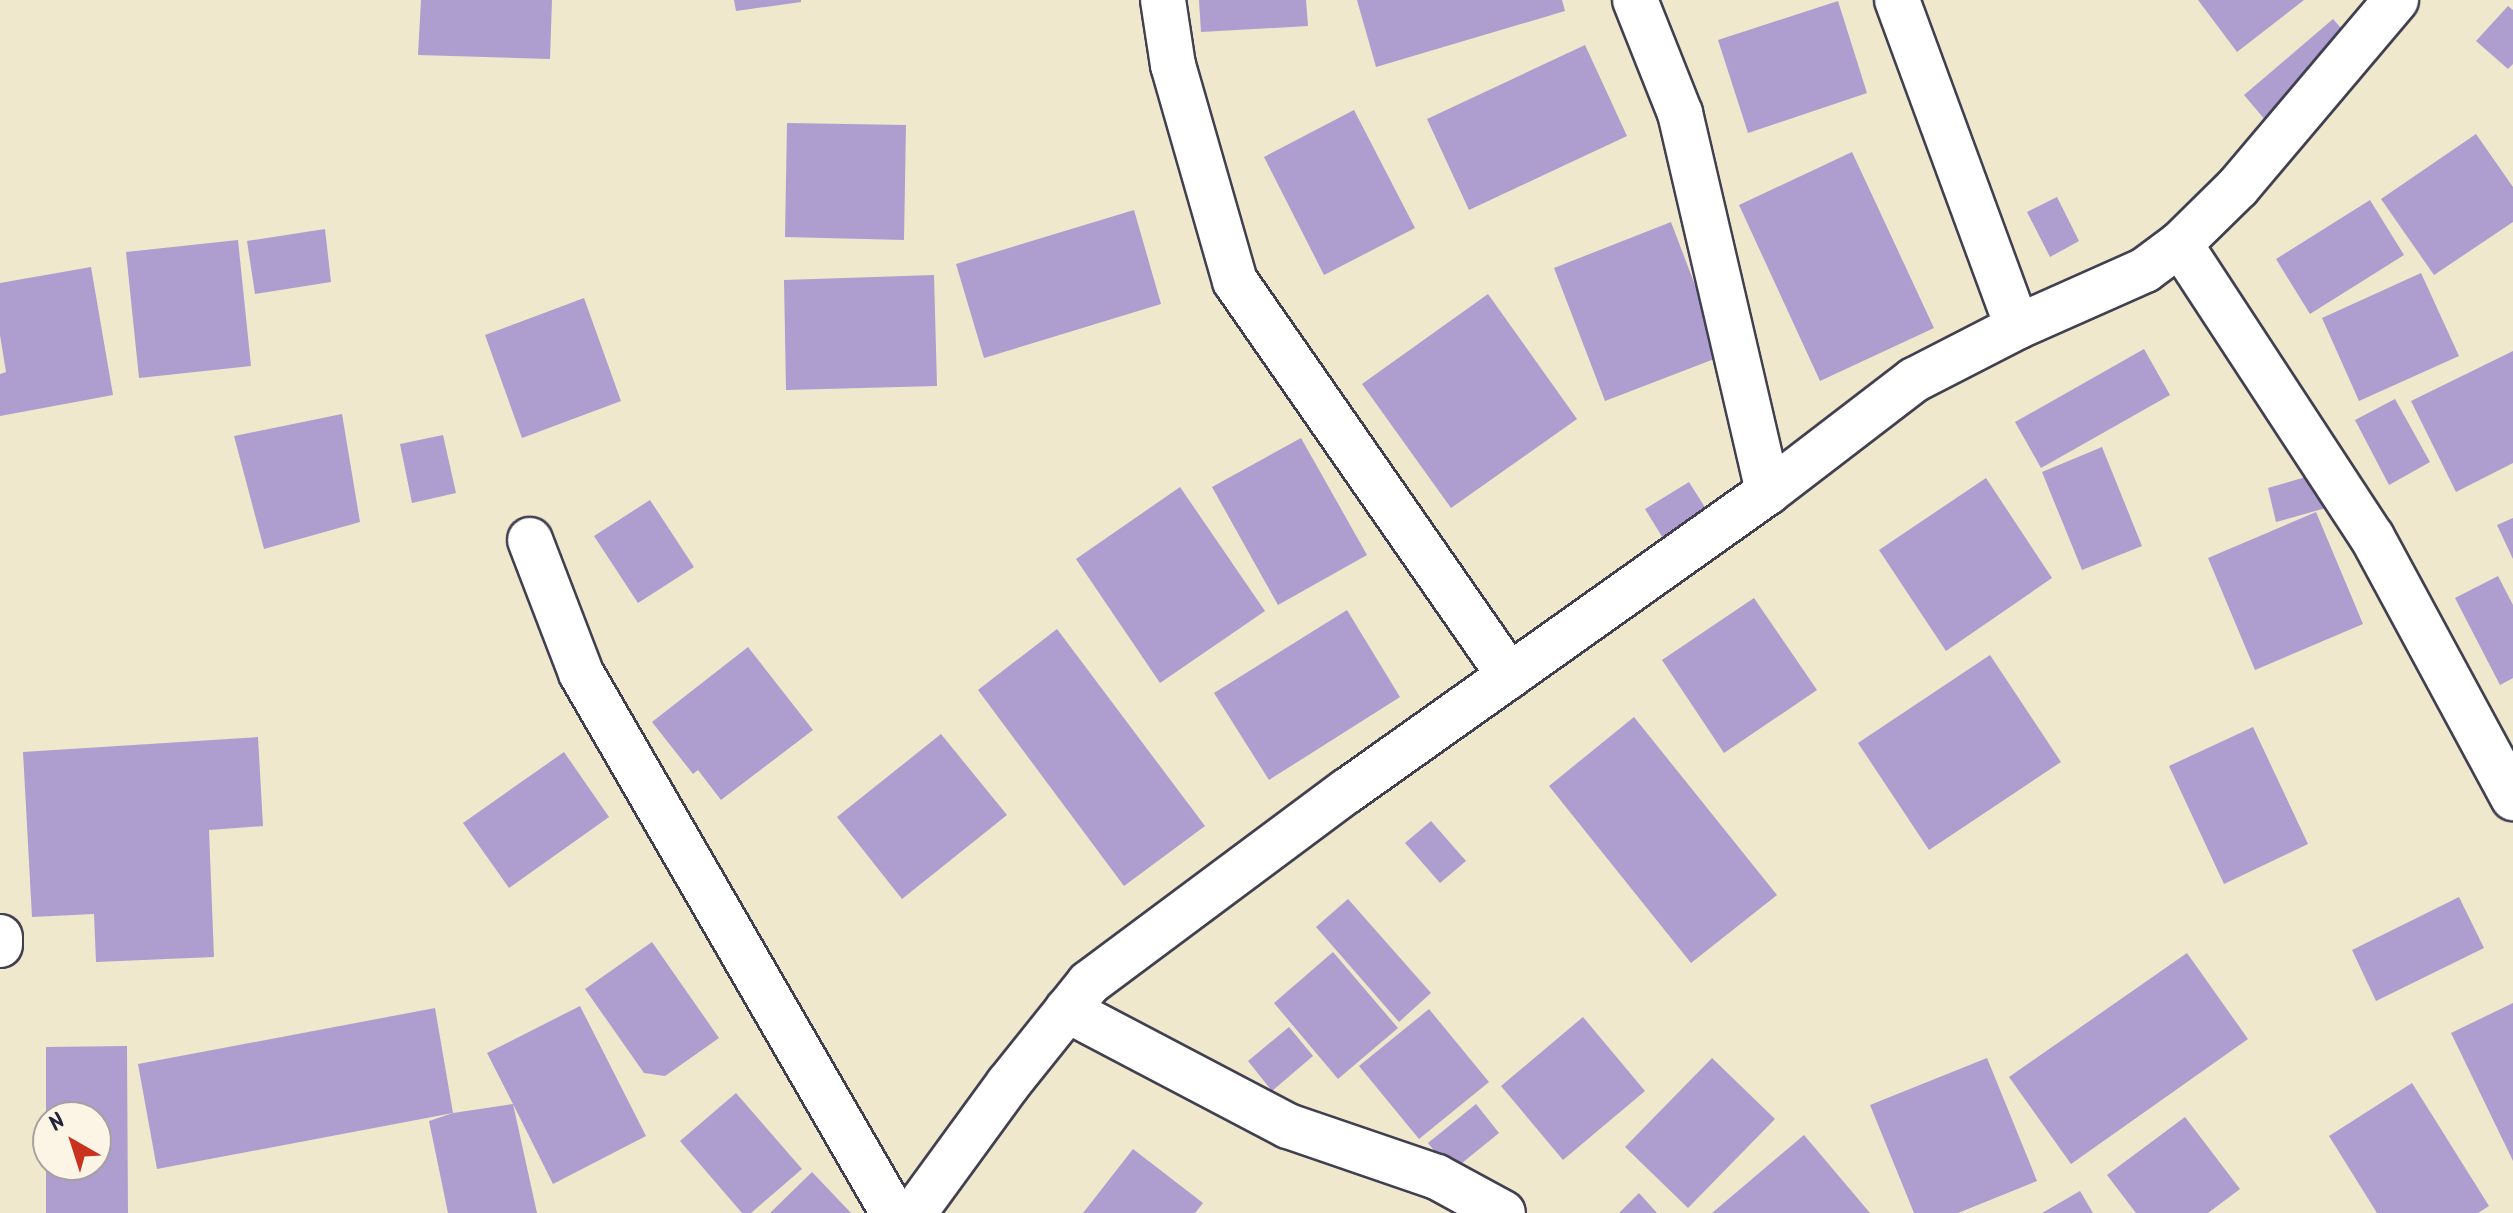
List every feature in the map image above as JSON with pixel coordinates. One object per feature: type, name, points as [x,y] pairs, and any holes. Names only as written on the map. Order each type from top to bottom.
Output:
[{"type":"street","points":[[1163,0],[1173,65],[1235,281],[1510,676]]},
{"type":"street","points":[[1635,0],[1680,113],[1768,492]]},
{"type":"street","points":[[1897,0],[2017,327]]},
{"type":"street","points":[[914,1213],[1067,1010],[1101,974],[1347,791],[1768,492],[1914,380],[2017,327],[2145,270],[2180,244],[2238,187],[2396,0]]},
{"type":"street","points":[[2180,244],[2372,537],[2513,798]]},
{"type":"street","points":[[530,540],[581,673],[893,1213]]},
{"type":"street","points":[[0,937],[0,945]]},
{"type":"street","points":[[1067,1010],[1288,1126],[1437,1177],[1503,1213]]},
{"type":"building","points":[[421,0],[552,0],[550,59],[418,55]]},
{"type":"building","points":[[734,0],[801,0],[801,2],[736,11]]},
{"type":"building","points":[[1199,0],[1306,0],[1308,26],[1201,32]]},
{"type":"building","points":[[1357,0],[1562,0],[1565,11],[1376,67]]},
{"type":"building","points":[[2198,0],[2304,0],[2237,52]]},
{"type":"building","points":[[1838,1],[1867,93],[1748,133],[1718,40]]},
{"type":"building","points":[[2508,6],[2513,10],[2513,64],[2508,69],[2476,41]]},
{"type":"building","points":[[2333,19],[2356,45],[2266,121],[2244,95]]},
{"type":"building","points":[[1585,45],[1627,136],[1469,210],[1427,119]]},
{"type":"building","points":[[1354,110],[1415,228],[1324,275],[1264,157]]},
{"type":"building","points":[[787,123],[906,125],[904,240],[785,237]]},
{"type":"building","points":[[2476,134],[2513,187],[2513,222],[2434,275],[2381,199]]},
{"type":"building","points":[[1852,152],[1934,328],[1820,381],[1739,205]]},
{"type":"building","points":[[2057,197],[2079,241],[2050,257],[2027,212]]},
{"type":"building","points":[[2370,200],[2404,255],[2310,314],[2276,259]]},
{"type":"building","points":[[1134,210],[1161,304],[984,358],[956,264]]},
{"type":"building","points":[[1671,222],[1722,356],[1605,401],[1554,268]]},
{"type":"building","points":[[325,229],[331,282],[255,294],[247,241]]},
{"type":"building","points":[[238,240],[251,366],[139,378],[126,252]]},
{"type":"building","points":[[91,267],[113,395],[0,416],[0,374],[6,372],[0,335],[0,283]]},
{"type":"building","points":[[2421,273],[2459,356],[2359,401],[2322,318]]},
{"type":"building","points":[[934,275],[937,386],[786,390],[784,280]]},
{"type":"building","points":[[1488,294],[1577,419],[1451,508],[1362,384]]},
{"type":"building","points":[[584,298],[621,401],[522,438],[485,335]]},
{"type":"building","points":[[2144,349],[2170,395],[2041,468],[2015,422]]},
{"type":"building","points":[[2513,351],[2513,463],[2456,492],[2411,401]]},
{"type":"building","points":[[2395,399],[2430,462],[2389,485],[2355,420]]},
{"type":"building","points":[[342,414],[360,522],[264,549],[234,436]]},
{"type":"building","points":[[443,435],[456,493],[412,503],[400,444]]},
{"type":"building","points":[[1301,438],[1367,555],[1278,605],[1212,487]]},
{"type":"building","points":[[2102,447],[2142,546],[2082,570],[2042,472]]},
{"type":"building","points":[[2316,474],[2326,508],[2276,522],[2268,488]]},
{"type":"building","points":[[1986,478],[2052,578],[1946,651],[1879,550]]},
{"type":"building","points":[[1689,482],[1713,520],[1669,548],[1645,509]]},
{"type":"building","points":[[1180,487],[1265,611],[1160,683],[1076,559]]},
{"type":"building","points":[[650,500],[694,567],[638,603],[594,536]]},
{"type":"building","points":[[2316,512],[2363,624],[2255,670],[2208,558]]},
{"type":"building","points":[[2513,518],[2513,559],[2497,525]]},
{"type":"building","points":[[2498,576],[2513,605],[2513,678],[2500,685],[2455,598]]},
{"type":"building","points":[[1754,598],[1817,690],[1724,753],[1662,660]]},
{"type":"building","points":[[1347,610],[1400,697],[1269,780],[1214,693]]},
{"type":"building","points":[[1057,629],[1205,826],[1124,886],[978,690]]},
{"type":"building","points":[[748,647],[813,730],[721,800],[698,770],[693,774],[652,722]]},
{"type":"building","points":[[1990,655],[2061,762],[1929,850],[1858,743]]},
{"type":"building","points":[[1634,717],[1777,895],[1691,963],[1549,786]]},
{"type":"building","points":[[2253,727],[2308,844],[2224,884],[2169,766]]},
{"type":"building","points":[[941,734],[1007,815],[902,899],[837,817]]},
{"type":"building","points":[[258,737],[263,826],[209,830],[214,957],[96,962],[94,914],[32,917],[23,752]]},
{"type":"building","points":[[564,752],[609,817],[509,888],[463,823]]},
{"type":"building","points":[[1431,821],[1466,861],[1440,883],[1405,843]]},
{"type":"building","points":[[2459,897],[2484,948],[2376,1001],[2352,950]]},
{"type":"building","points":[[1348,899],[1431,993],[1399,1022],[1316,927]]},
{"type":"building","points":[[652,942],[719,1038],[665,1076],[644,1073],[585,989]]},
{"type":"building","points":[[1333,952],[1398,1028],[1338,1079],[1274,1003]]},
{"type":"building","points":[[2187,953],[2248,1039],[2071,1164],[2009,1077]]},
{"type":"building","points":[[2513,1003],[2513,1161],[2451,1033]]},
{"type":"building","points":[[580,1006],[646,1136],[553,1184],[487,1053]]},
{"type":"building","points":[[435,1008],[453,1113],[157,1169],[138,1064]]},
{"type":"building","points":[[1429,1009],[1489,1082],[1419,1139],[1359,1066]]},
{"type":"building","points":[[1583,1017],[1645,1091],[1563,1160],[1501,1086]]},
{"type":"building","points":[[1289,1027],[1313,1056],[1272,1091],[1248,1061]]},
{"type":"building","points":[[127,1046],[128,1213],[46,1213],[46,1181],[112,1181],[112,1101],[46,1101],[46,1047]]},
{"type":"building","points":[[1712,1058],[1775,1119],[1688,1208],[1625,1147]]},
{"type":"building","points":[[1987,1058],[2037,1181],[1958,1213],[1914,1213],[1870,1105]]},
{"type":"building","points":[[2412,1083],[2489,1206],[2478,1213],[2377,1213],[2329,1136]]},
{"type":"building","points":[[736,1093],[802,1169],[751,1213],[742,1213],[680,1141]]},
{"type":"building","points":[[513,1104],[537,1213],[448,1213],[429,1121],[453,1113]]},
{"type":"building","points":[[1476,1104],[1499,1133],[1451,1172],[1428,1143]]},
{"type":"building","points":[[2185,1117],[2240,1189],[2208,1213],[2136,1213],[2107,1175]]},
{"type":"building","points":[[1804,1135],[1870,1213],[1712,1213]]},
{"type":"building","points":[[1133,1149],[1203,1203],[1195,1213],[1083,1213]]},
{"type":"building","points":[[812,1172],[851,1213],[770,1213]]},
{"type":"building","points":[[2080,1191],[2093,1213],[2042,1213]]},
{"type":"building","points":[[1639,1193],[1657,1213],[1619,1213]]}]
